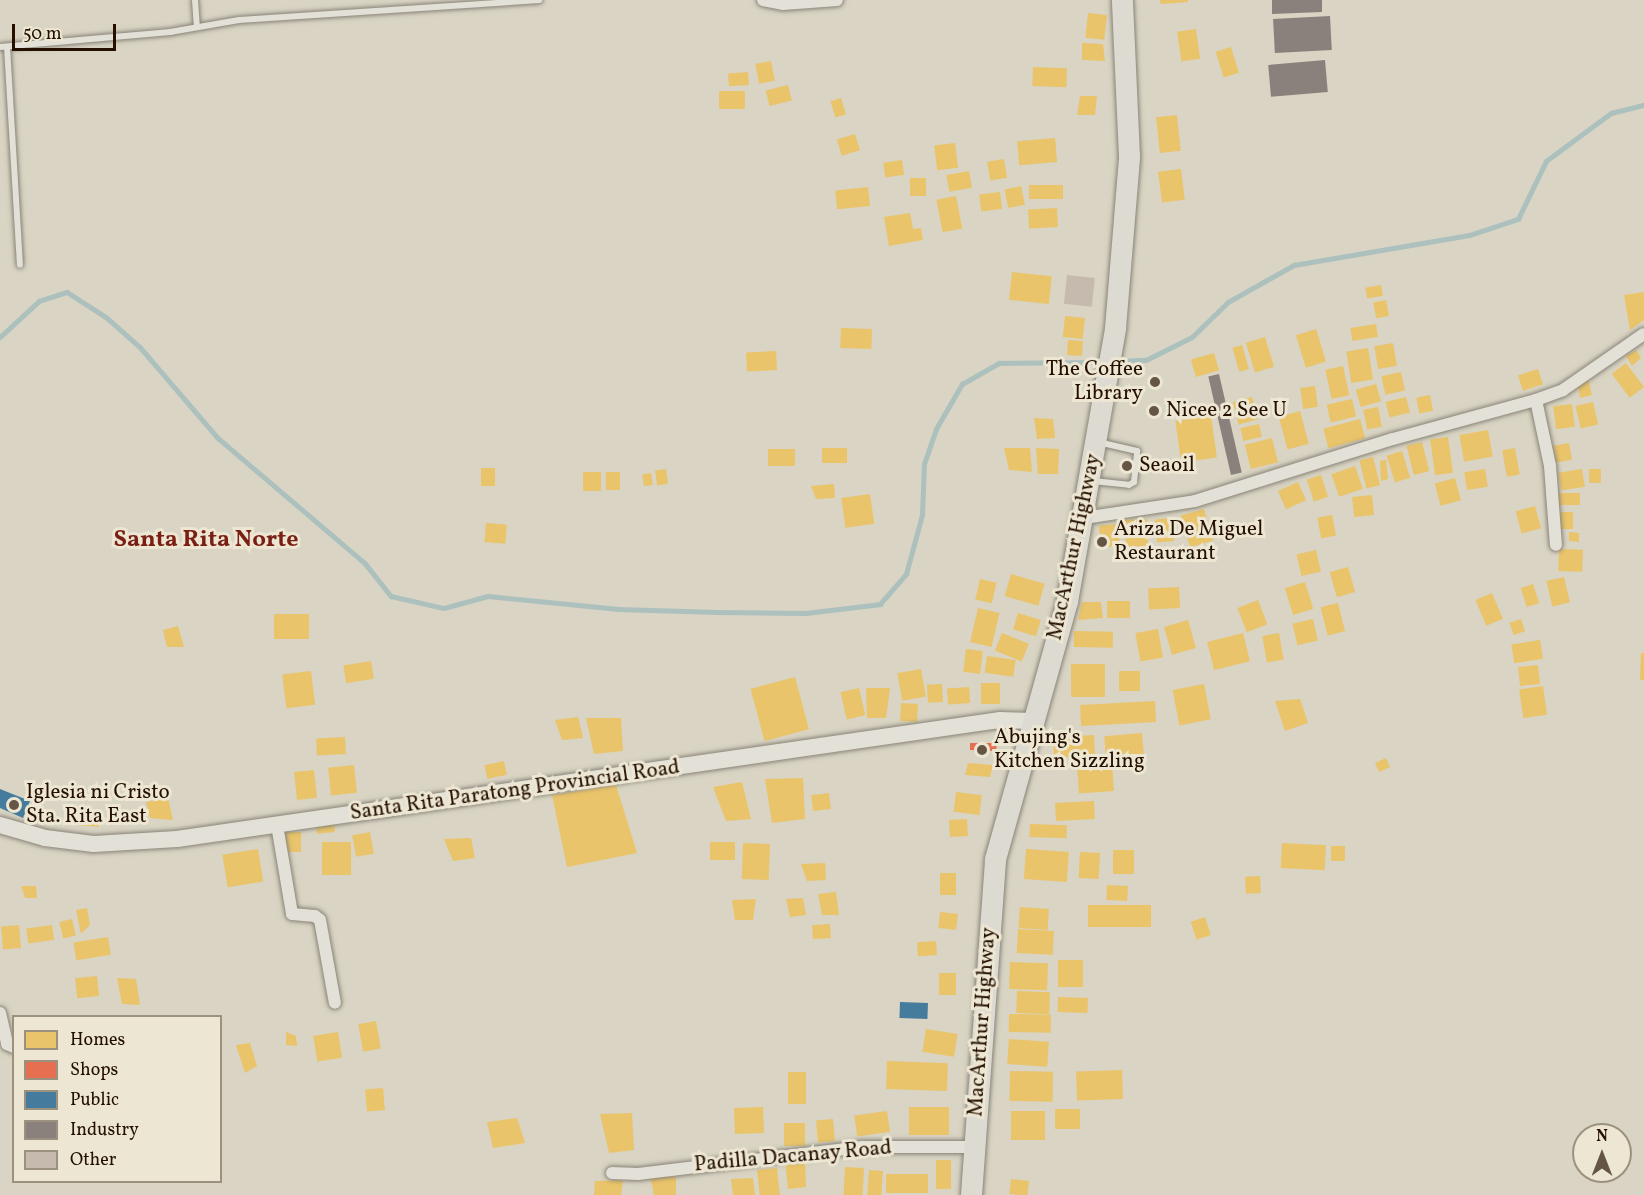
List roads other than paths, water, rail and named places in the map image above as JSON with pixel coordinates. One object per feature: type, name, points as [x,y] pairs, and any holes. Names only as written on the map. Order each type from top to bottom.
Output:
[{"type":"highway","name":"MacArthur Highway","points":[[971,1195],[995,859],[1031,721],[1067,601],[1084,519],[1115,328],[1129,156],[1122,0]]},
{"type":"street","points":[[763,0],[783,4],[837,0]]},
{"type":"street","points":[[1084,519],[1195,501],[1393,439],[1536,400],[1563,390],[1644,334]]},
{"type":"street","points":[[1536,400],[1550,466],[1556,545]]},
{"type":"street","name":"Santa Rita Paratong Provincial Road","points":[[0,825],[45,838],[94,844],[177,839],[1000,720],[1031,721]]},
{"type":"street","points":[[277,825],[292,914],[315,915],[320,920],[335,1003]]},
{"type":"street","points":[[0,1013],[7,1044],[12,1046]]},
{"type":"street","name":"Padilla Dacanay Road","points":[[612,1173],[638,1174],[862,1147],[975,1147]]},
{"type":"lane","points":[[195,0],[197,26]]},
{"type":"lane","points":[[20,265],[3,47],[170,32],[239,20],[539,0]]},
{"type":"lane","points":[[1090,480],[1129,485],[1134,482],[1137,451],[1097,442]]},
{"type":"waterway","points":[[1114,361],[1146,360],[1192,337],[1228,302],[1294,265],[1470,235],[1518,219],[1546,161],[1611,113],[1644,105]]},
{"type":"waterway","points":[[0,337],[39,301],[67,292],[106,317],[140,347],[218,438],[365,563],[391,596],[444,608],[488,596],[618,609],[717,612],[806,613],[880,604],[906,574],[922,515],[924,464],[936,429],[962,384],[999,363],[1103,362]]},
{"type":"place","name":"The Coffee Library","points":[[1155,382]]},
{"type":"place","name":"Nicee 2 See U","points":[[1154,411]]},
{"type":"place","name":"Seaoil","points":[[1127,466]]},
{"type":"place","name":"Ariza De Miguel Restaurant","points":[[1102,542]]},
{"type":"place","name":"Abujing's Kitchen Sizzling","points":[[982,750]]},
{"type":"place","name":"Iglesia ni Cristo Sta. Rita East","points":[[14,805]]},
{"type":"district","name":"Santa Rita Norte","points":[[206,541]]}]
